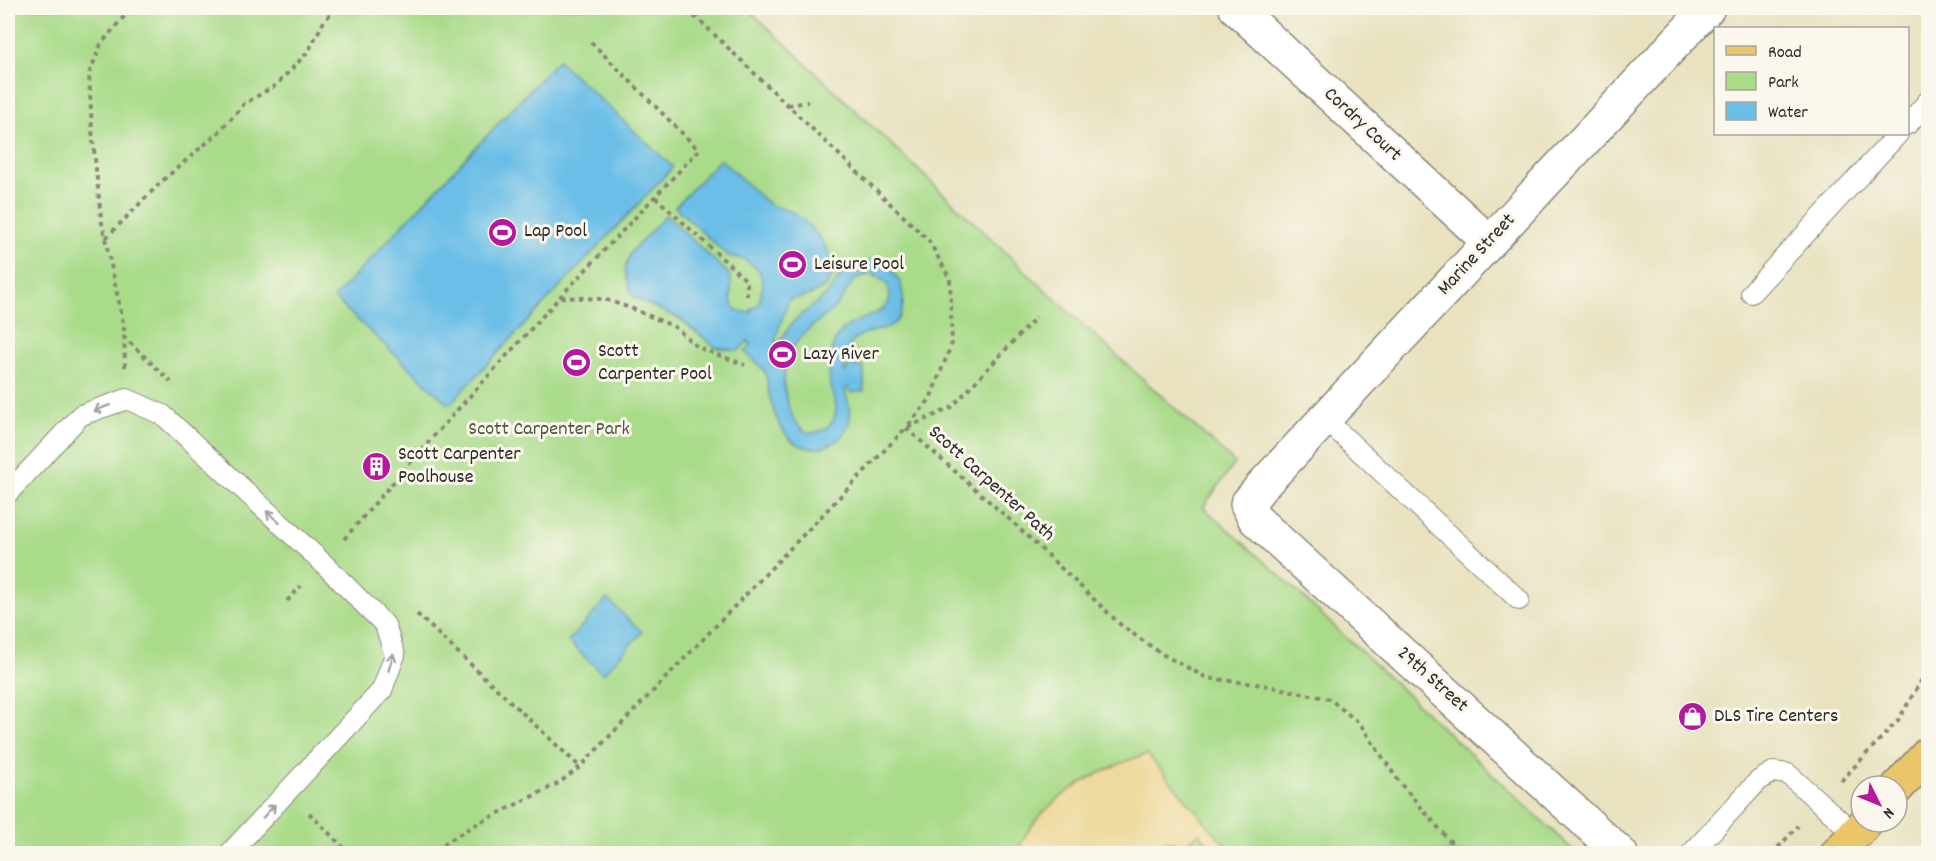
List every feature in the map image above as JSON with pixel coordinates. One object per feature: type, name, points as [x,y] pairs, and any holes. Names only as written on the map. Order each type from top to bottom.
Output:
[{"type":"main road","points":[[1909,775],[1929,754]]},
{"type":"street","name":"Cordry Court","points":[[1236,8],[1489,242]]},
{"type":"street","name":"Marine Street","points":[[1247,504],[1708,8]]},
{"type":"street","name":"29th Street","points":[[1247,504],[1255,519],[1621,854]]},
{"type":"lane","points":[[1909,123],[1929,101]]},
{"type":"lane","points":[[1751,293],[1897,135]]},
{"type":"lane","points":[[8,493],[81,416],[127,399],[164,415],[323,563],[385,625],[395,655],[382,690],[229,854]]},
{"type":"lane","points":[[1325,419],[1518,600]]},
{"type":"lane","points":[[1691,854],[1758,781],[1773,772],[1788,774],[1821,802],[1853,836]]},
{"type":"path","points":[[127,399],[124,327],[102,218],[88,74],[101,44],[133,8]]},
{"type":"path","points":[[106,238],[161,182],[218,133],[244,104],[276,85],[308,52],[324,21],[336,8]]},
{"type":"path","name":"Scott Carpenter Path","points":[[668,8],[697,18],[788,105],[928,241],[950,279],[952,343],[930,399],[906,428],[1018,527],[1122,626],[1162,654],[1206,678],[1263,685],[1330,699],[1360,724],[1400,783],[1461,854]]},
{"type":"path","points":[[287,601],[560,297],[699,150],[591,42]]},
{"type":"path","points":[[788,105],[808,102]]},
{"type":"path","points":[[655,197],[747,281],[747,296]]},
{"type":"path","points":[[560,297],[604,299],[633,309],[675,327],[697,347],[745,365]]},
{"type":"path","points":[[428,854],[471,827],[560,783],[580,767],[906,428],[951,408],[1036,317]]},
{"type":"path","points":[[1772,854],[1899,719],[1929,669]]},
{"type":"green space","name":"Scott Carpenter Park","points":[[8,8],[747,8],[1058,302],[1235,463],[1203,507],[1287,582],[1576,853],[8,853]]},
{"type":"sand","points":[[1147,754],[1232,853],[1216,853],[1199,833],[1184,845],[1165,841],[1150,853],[1017,853],[1026,834],[1039,817],[1071,790],[1108,769]]},
{"type":"water","name":"Lap Pool","points":[[558,60],[673,167],[449,405],[334,298]]},
{"type":"water","points":[[720,159],[768,203],[794,213],[821,240],[829,253],[832,266],[831,277],[824,287],[810,295],[789,299],[775,340],[778,343],[794,321],[825,296],[843,271],[855,263],[877,262],[888,267],[895,274],[903,293],[901,314],[890,326],[859,336],[849,347],[844,372],[847,371],[847,366],[864,367],[864,391],[850,393],[849,388],[845,389],[850,411],[849,422],[841,437],[834,442],[812,448],[794,442],[787,435],[776,418],[766,374],[761,366],[745,352],[751,345],[748,341],[738,351],[715,347],[680,319],[635,298],[630,291],[625,269],[631,252],[666,215],[730,275],[731,301],[736,310],[752,312],[751,309],[759,304],[763,284],[759,270],[745,260],[727,255],[675,207]],"holes":[[[872,274],[886,282],[890,294],[888,303],[883,309],[846,327],[839,334],[830,357],[829,370],[836,407],[835,417],[826,428],[809,433],[792,416],[785,388],[784,377],[794,346],[837,305],[850,285],[858,278]]]},
{"type":"water","points":[[607,599],[642,632],[603,674],[568,641]]},
{"type":"place","name":"Lap Pool","points":[[503,232]]},
{"type":"place","name":"Leisure Pool","points":[[793,265]]},
{"type":"place","name":"Lazy River","points":[[782,355]]},
{"type":"place","name":"Scott Carpenter Pool","points":[[577,363]]},
{"type":"place","name":"Scott Carpenter Poolhouse","points":[[377,467]]},
{"type":"place","name":"DLS Tire Centers","points":[[1693,717]]}]
